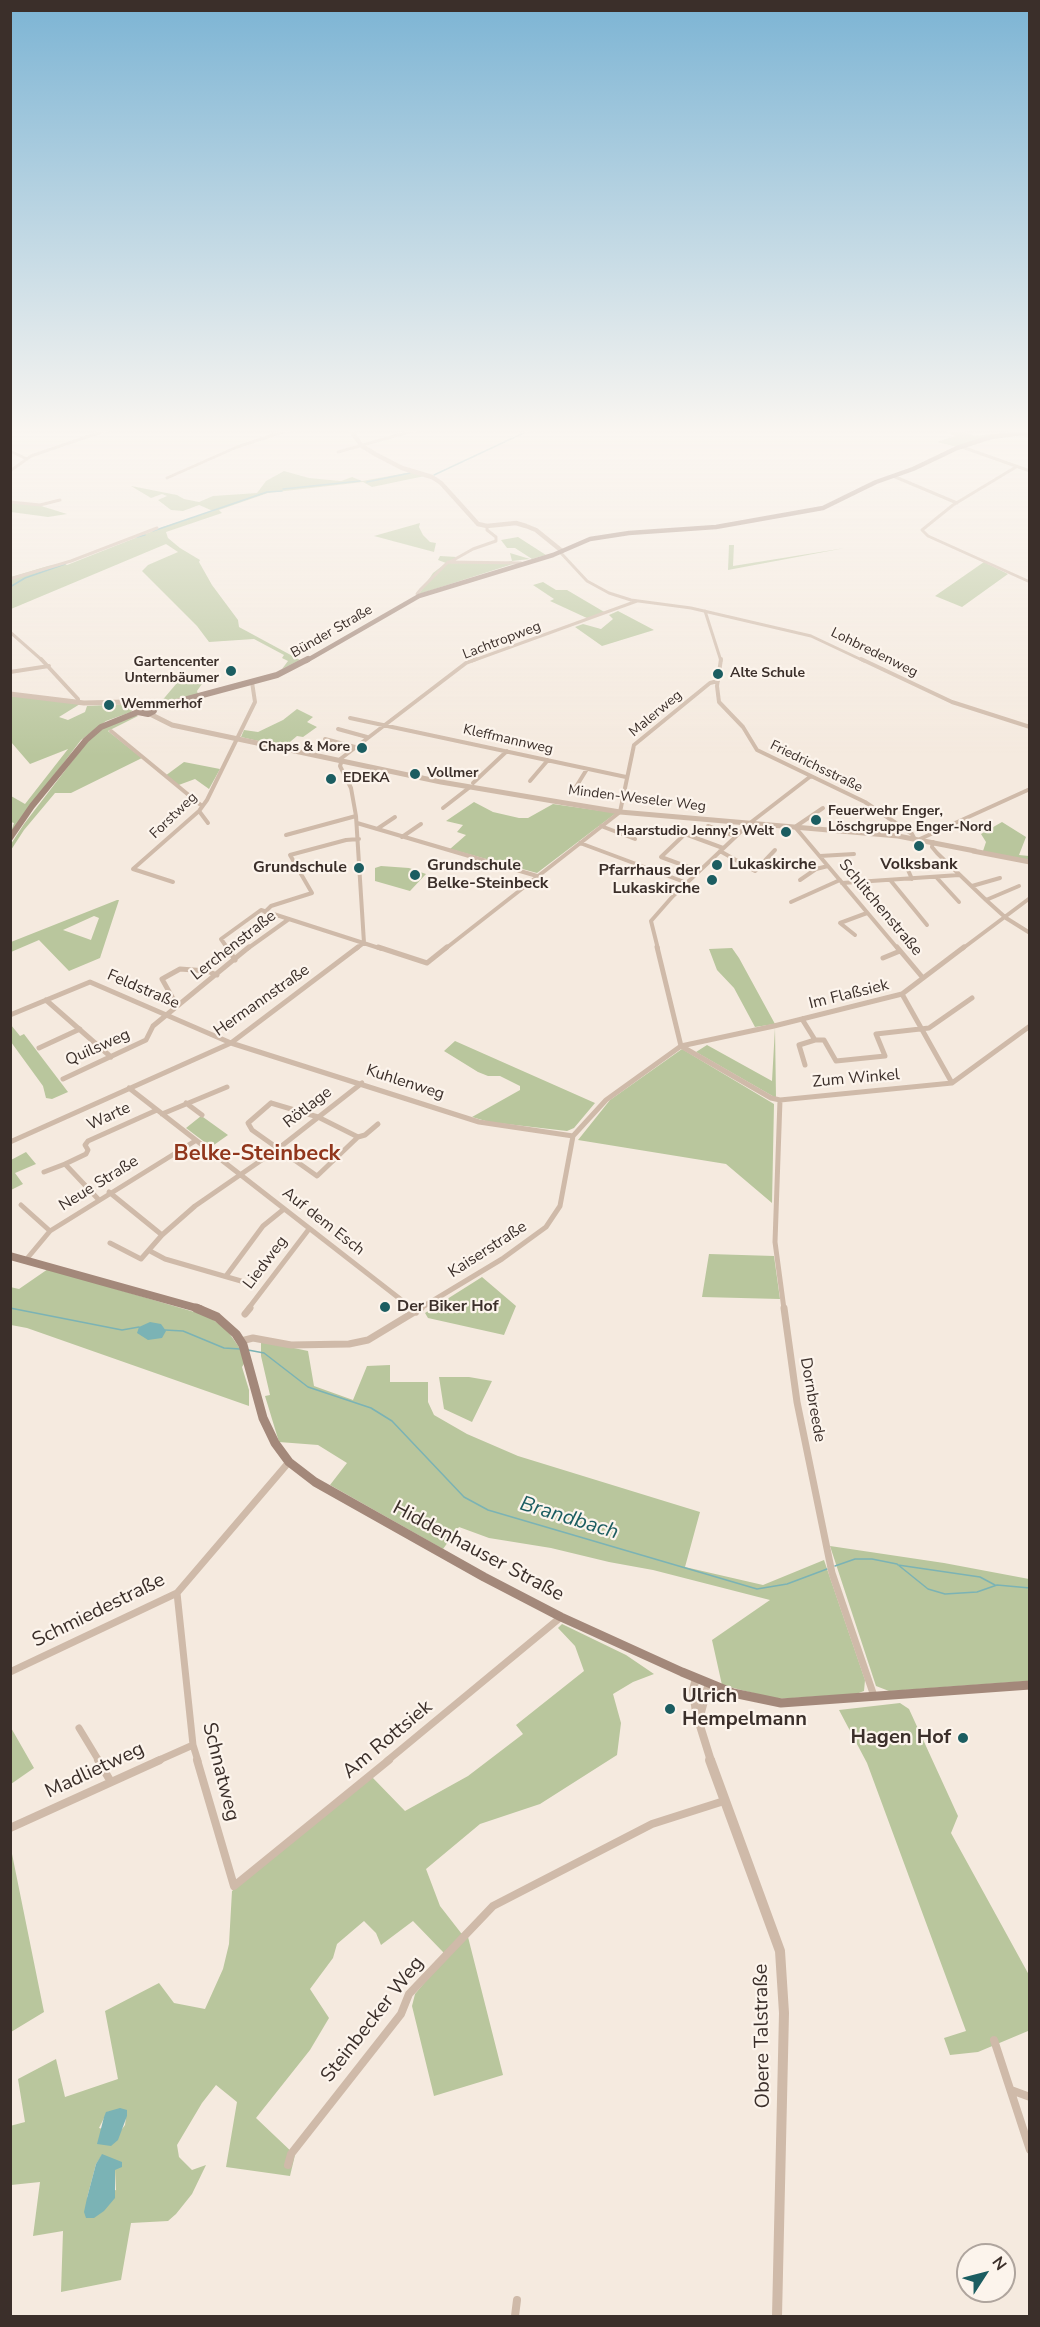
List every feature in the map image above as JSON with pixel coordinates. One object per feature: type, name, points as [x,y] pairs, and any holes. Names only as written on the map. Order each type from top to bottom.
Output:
[{"type":"main road","name":"Bünder Straße","points":[[152,711],[252,682],[297,666],[419,596],[521,563],[562,554],[582,541],[592,539]]},
{"type":"main road","points":[[10,838],[32,806],[86,740],[101,727],[140,710],[152,711]]},
{"type":"main road","name":"Hiddenhauser Straße","points":[[10,1256],[199,1309],[221,1320],[243,1346],[268,1431],[289,1462],[315,1482],[483,1577],[561,1617],[696,1678],[753,1698],[781,1703],[1029,1685]]},
{"type":"street","points":[[10,579],[71,561],[129,539]]},
{"type":"street","points":[[419,596],[417,594],[428,581],[448,562],[473,549],[496,541],[497,539]]},
{"type":"street","points":[[545,539],[591,585],[637,601],[705,611]]},
{"type":"street","points":[[936,539],[1029,582]]},
{"type":"street","points":[[448,562],[521,563]]},
{"type":"street","name":"Lachtropweg","points":[[343,761],[367,737],[466,663],[637,601]]},
{"type":"street","name":"Friedrichsstraße","points":[[705,611],[722,663],[718,681],[719,702],[743,727],[757,750],[865,802],[917,839]]},
{"type":"street","name":"Lohbredenweg","points":[[705,611],[820,639],[952,702],[1029,727]]},
{"type":"street","points":[[10,632],[49,666],[78,699],[78,702]]},
{"type":"street","points":[[10,672],[49,666]]},
{"type":"street","name":"Malerweg","points":[[620,812],[626,777],[636,742],[710,683],[718,681]]},
{"type":"street","name":"Forstweg","points":[[173,882],[133,869],[201,809],[255,702],[252,682]]},
{"type":"street","points":[[10,694],[78,702],[120,701],[140,710]]},
{"type":"street","name":"Minden-Weseler Weg","points":[[152,711],[172,725],[343,761],[620,812],[917,839],[1029,862]]},
{"type":"street","points":[[350,718],[386,724]]},
{"type":"street","name":"Kleffmannweg","points":[[386,724],[626,777]]},
{"type":"street","points":[[338,729],[367,737]]},
{"type":"street","points":[[111,731],[201,809],[208,823]]},
{"type":"street","points":[[325,739],[356,747]]},
{"type":"street","points":[[442,808],[471,785],[507,751]]},
{"type":"street","points":[[530,781],[548,760]]},
{"type":"street","points":[[343,761],[342,771],[351,788],[357,823],[364,943]]},
{"type":"street","points":[[574,790],[587,769]]},
{"type":"street","points":[[780,1100],[771,1098],[681,1046],[651,921],[735,836],[811,776]]},
{"type":"street","points":[[917,839],[1029,789]]},
{"type":"street","points":[[795,827],[823,808]]},
{"type":"street","points":[[263,911],[427,963],[620,812]]},
{"type":"street","points":[[286,835],[356,816]]},
{"type":"street","points":[[377,829],[395,817]]},
{"type":"street","points":[[357,823],[537,876]]},
{"type":"street","points":[[402,837],[421,824]]},
{"type":"street","points":[[601,826],[635,839]]},
{"type":"street","points":[[708,826],[735,836]]},
{"type":"street","name":"Schlitchenstraße","points":[[795,827],[923,978]]},
{"type":"street","points":[[699,871],[661,857],[685,834],[722,849],[755,871],[775,850]]},
{"type":"street","points":[[235,960],[221,939],[271,906],[312,894],[290,855],[345,840],[358,839]]},
{"type":"street","points":[[934,842],[936,852],[986,900],[1006,918],[1029,933]]},
{"type":"street","points":[[580,843],[687,883]]},
{"type":"street","points":[[820,856],[854,854]]},
{"type":"street","points":[[904,861],[912,879]]},
{"type":"street","points":[[800,880],[828,866]]},
{"type":"street","points":[[791,902],[841,881],[891,881],[960,875]]},
{"type":"street","points":[[937,878],[959,902]]},
{"type":"street","points":[[972,886],[1000,878]]},
{"type":"street","points":[[891,881],[927,924]]},
{"type":"street","points":[[986,900],[1019,886]]},
{"type":"street","name":"Im Flaßsiek","points":[[681,1046],[902,994],[1006,918],[1029,898]]},
{"type":"street","points":[[855,935],[840,923],[867,912]]},
{"type":"street","name":"Lerchenstraße","points":[[167,1015],[241,953],[289,919]]},
{"type":"street","name":"Hermannstraße","points":[[10,1142],[231,1043],[364,943]]},
{"type":"street","points":[[883,958],[900,951]]},
{"type":"street","points":[[177,1006],[162,979],[180,969],[207,970],[217,975]]},
{"type":"street","name":"Feldstraße","points":[[10,1015],[90,982],[231,1043]]},
{"type":"street","points":[[902,994],[952,1083],[1029,1026]]},
{"type":"street","points":[[806,1065],[799,1045],[815,1040],[824,1040],[836,1061],[885,1056],[876,1034],[929,1028],[972,998]]},
{"type":"street","points":[[46,1000],[111,1057]]},
{"type":"street","name":"Quilsweg","points":[[63,1079],[146,1040],[153,1026],[167,1015]]},
{"type":"street","points":[[802,1019],[815,1040]]},
{"type":"street","points":[[39,1048],[80,1029]]},
{"type":"street","name":"Kuhlenweg","points":[[231,1043],[485,1123],[573,1136]]},
{"type":"street","points":[[573,1136],[606,1100],[681,1046]]},
{"type":"street","name":"Rötlage","points":[[150,1251],[162,1235],[195,1206],[279,1148],[362,1083]]},
{"type":"street","name":"Zum Winkel","points":[[780,1100],[952,1083]]},
{"type":"street","points":[[159,1112],[227,1087]]},
{"type":"street","name":"Auf dem Esch","points":[[129,1088],[416,1312]]},
{"type":"street","name":"Dornbreede","points":[[780,1100],[775,1242],[797,1402],[832,1573],[874,1696]]},
{"type":"street","points":[[186,1103],[202,1115]]},
{"type":"street","points":[[358,1137],[318,1117],[272,1103],[248,1123],[252,1130],[317,1176],[358,1137],[365,1135],[378,1124]]},
{"type":"street","name":"Warte","points":[[65,1164],[86,1154],[88,1150],[85,1145],[88,1141],[159,1112]]},
{"type":"street","name":"Kaiserstraße","points":[[243,1346],[258,1338],[291,1345],[318,1346],[358,1343],[377,1335],[526,1244],[552,1220],[562,1200],[573,1136]]},
{"type":"street","name":"Neue Straße","points":[[25,1261],[50,1231],[195,1141]]},
{"type":"street","points":[[44,1172],[65,1164],[99,1200]]},
{"type":"street","points":[[110,1192],[137,1217],[162,1235]]},
{"type":"street","points":[[21,1205],[50,1231]]},
{"type":"street","points":[[226,1276],[263,1226],[284,1209]]},
{"type":"street","name":"Liedweg","points":[[245,1314],[309,1229]]},
{"type":"street","points":[[110,1243],[141,1259],[150,1251],[165,1259],[241,1281]]},
{"type":"street","name":"Schmiedestraße","points":[[10,1672],[177,1593],[289,1462]]},
{"type":"street","name":"Schnatweg","points":[[177,1593],[193,1745],[234,1886]]},
{"type":"street","name":"Am Rottsiek","points":[[234,1886],[561,1617]]},
{"type":"street","name":"Obere Talstraße","points":[[696,1678],[693,1690],[703,1733],[780,1951],[784,2039],[777,2316]]},
{"type":"street","name":"Obere Talstraße","points":[[703,1733],[700,1712],[709,1683]]},
{"type":"street","points":[[79,1728],[111,1782]]},
{"type":"street","name":"Madlietweg","points":[[10,1828],[193,1745]]},
{"type":"street","name":"Steinbecker Weg","points":[[288,2165],[291,2154],[400,2014],[409,1994],[493,1906],[652,1824],[726,1801]]},
{"type":"street","points":[[994,2040],[1029,2150]]},
{"type":"street","points":[[1011,2090],[1029,2097]]},
{"type":"street","points":[[515,2316],[517,2300]]},
{"type":"green space","points":[[134,539],[169,539],[200,560],[212,585],[238,620],[239,627],[300,660],[282,669],[288,661],[282,658],[284,655],[254,639],[209,642],[197,626],[142,571],[148,565],[178,552],[166,544],[11,609],[11,577],[48,566],[63,563],[67,565]]},
{"type":"green space","points":[[384,539],[427,539],[436,543],[434,552]]},
{"type":"green space","points":[[520,539],[546,555],[532,559],[515,548],[507,548],[501,540]]},
{"type":"green space","points":[[729,545],[734,545],[733,566],[845,548],[728,570]]},
{"type":"green space","points":[[510,553],[530,559],[512,561]]},
{"type":"green space","points":[[440,556],[457,557],[450,561],[512,561],[513,564],[419,594],[433,573],[446,563],[438,560]]},
{"type":"green space","points":[[984,562],[1008,574],[962,607],[935,596]]},
{"type":"green space","points":[[543,582],[556,590],[567,590],[606,613],[589,619],[550,601],[554,599],[533,585]]},
{"type":"green space","points":[[618,611],[654,630],[602,646],[575,627],[583,624],[601,629],[613,619],[609,615]]},
{"type":"green space","points":[[182,677],[204,681],[197,691],[198,694],[160,703]]},
{"type":"green space","points":[[11,696],[80,704],[59,717],[68,720],[85,712],[87,706],[125,704],[133,709],[131,712],[106,721],[81,740],[11,832],[14,823],[11,822],[11,796],[25,804],[68,749],[30,764],[11,742]]},
{"type":"green space","points":[[297,709],[313,717],[307,722],[317,727],[303,737],[297,736],[284,747],[241,737],[244,730],[258,732],[283,720]]},
{"type":"green space","points":[[133,715],[138,716],[108,731],[142,758],[71,793],[55,793],[24,830],[11,850],[11,844],[24,824],[90,738],[101,729]]},
{"type":"green space","points":[[184,762],[220,769],[209,789],[195,779],[176,786],[165,776]]},
{"type":"green space","points":[[474,802],[493,812],[519,818],[528,818],[553,804],[616,813],[537,873],[450,849],[466,835],[457,832],[463,825],[446,821]]},
{"type":"green space","points":[[1002,822],[1026,837],[1019,855],[1029,856],[1029,861],[983,851],[986,842],[981,834]]},
{"type":"green space","points":[[381,866],[409,868],[426,874],[410,891],[375,881],[375,868]]},
{"type":"green space","points":[[119,900],[100,958],[69,971],[39,940],[11,952],[11,942]],"holes":[[[94,916],[99,918],[91,940],[63,930]]]},
{"type":"green space","points":[[732,948],[775,1024],[755,1027],[734,988],[717,970],[709,949]]},
{"type":"green space","points":[[11,1025],[20,1036],[24,1034],[68,1092],[52,1099],[46,1098],[43,1086],[11,1042]]},
{"type":"green space","points":[[775,1028],[776,1098],[696,1052],[707,1045],[772,1081]]},
{"type":"green space","points":[[455,1041],[595,1103],[574,1128],[567,1131],[489,1122],[472,1117],[520,1090],[520,1086],[500,1076],[488,1076],[478,1072],[444,1051]]},
{"type":"green space","points":[[682,1049],[774,1104],[772,1203],[726,1164],[578,1140],[610,1100]]},
{"type":"green space","points":[[201,1116],[228,1135],[211,1147],[186,1128]]},
{"type":"green space","points":[[26,1152],[36,1164],[15,1173],[23,1184],[11,1190],[11,1160]]},
{"type":"green space","points":[[709,1254],[774,1256],[780,1299],[702,1297]]},
{"type":"green space","points":[[48,1269],[208,1316],[227,1330],[239,1347],[245,1362],[242,1367],[249,1390],[249,1406],[27,1328],[11,1325],[10,1287],[19,1289]]},
{"type":"green space","points":[[482,1277],[516,1306],[504,1335],[428,1318],[425,1313]]},
{"type":"green space","points":[[261,1341],[308,1351],[314,1386],[353,1400],[367,1366],[390,1365],[390,1382],[428,1382],[428,1402],[434,1415],[467,1434],[518,1456],[700,1512],[685,1567],[763,1585],[824,1560],[865,1680],[864,1691],[856,1694],[776,1699],[722,1685],[712,1640],[770,1600],[653,1570],[551,1548],[489,1538],[459,1527],[443,1549],[330,1485],[347,1463],[318,1445],[279,1442],[265,1396],[270,1395],[261,1356]]},
{"type":"green space","points":[[439,1377],[469,1377],[492,1381],[472,1422],[444,1409]]},
{"type":"green space","points":[[830,1546],[944,1563],[1029,1579],[1029,1681],[889,1691],[876,1686]]},
{"type":"green space","points":[[562,1624],[626,1655],[654,1674],[633,1682],[613,1694],[621,1723],[617,1755],[540,1804],[480,1824],[426,1869],[440,1906],[461,1933],[468,1937],[503,2075],[434,2096],[412,2006],[415,1994],[445,1958],[443,1952],[413,1921],[381,1945],[376,1933],[364,1921],[337,1944],[333,1958],[310,1989],[329,2018],[310,2050],[256,2118],[295,2155],[290,2176],[226,2167],[237,2102],[216,2085],[202,2103],[177,2145],[179,2157],[192,2170],[206,2165],[192,2194],[168,2221],[131,2223],[121,2280],[61,2292],[63,2231],[33,2236],[40,2182],[11,2185],[10,2126],[25,2122],[18,2079],[56,2059],[65,2097],[118,2079],[105,2011],[159,1983],[174,2003],[205,2009],[223,1969],[229,1944],[232,1891],[372,1777],[405,1811],[468,1776],[523,1734],[516,1725],[584,1671],[575,1646],[558,1628]],"holes":[[[127,2110],[125,2125],[119,2133],[99,2128],[107,2112]],[[102,2155],[110,2159],[115,2170],[116,2190],[87,2198],[96,2164]]]},
{"type":"green space","points":[[900,1703],[909,1709],[958,1816],[951,1833],[1029,1975],[1029,2033],[1028,2031],[978,2052],[950,2055],[944,2038],[966,2031],[867,1763],[839,1710]]},
{"type":"green space","points":[[10,1726],[34,1768],[11,1784],[10,1784]]},
{"type":"green space","points":[[11,1849],[44,2012],[10,2032]]},
{"type":"water","points":[[150,1322],[161,1324],[166,1331],[162,1338],[148,1340],[137,1333],[139,1327]]},
{"type":"water","points":[[120,2108],[127,2110],[127,2116],[118,2140],[111,2146],[97,2144],[106,2112]]},
{"type":"water","points":[[102,2154],[122,2162],[122,2167],[115,2170],[115,2198],[104,2211],[94,2218],[86,2218],[84,2212],[87,2198],[96,2164]]},
{"type":"waterway","points":[[10,587],[25,578],[65,564]]},
{"type":"waterway","points":[[10,1308],[122,1330],[139,1327]]},
{"type":"waterway","name":"Brandbach","points":[[165,1330],[183,1331],[224,1348],[240,1349]]},
{"type":"waterway","name":"Brandbach","points":[[248,1350],[264,1353],[308,1387],[371,1408],[392,1421],[464,1497],[488,1510],[757,1589],[787,1584],[827,1569]]},
{"type":"waterway","name":"Brandbach","points":[[835,1566],[855,1559],[872,1559],[898,1565]]},
{"type":"waterway","points":[[898,1565],[980,1577],[995,1585]]},
{"type":"waterway","name":"Brandbach","points":[[898,1565],[928,1589],[945,1594],[977,1592],[997,1585],[1030,1588]]},
{"type":"place","name":"Gartencenter Unternbäumer","points":[[231,671]]},
{"type":"place","name":"Alte Schule","points":[[718,674]]},
{"type":"place","name":"Wemmerhof","points":[[109,705]]},
{"type":"place","name":"Chaps & More","points":[[362,748]]},
{"type":"place","name":"Vollmer","points":[[415,774]]},
{"type":"place","name":"EDEKA","points":[[331,779]]},
{"type":"place","name":"Feuerwehr Enger, Löschgruppe Enger-Nord","points":[[816,820]]},
{"type":"place","name":"Haarstudio Jenny's Welt","points":[[786,832]]},
{"type":"place","name":"Volksbank","points":[[919,846]]},
{"type":"place","name":"Lukaskirche","points":[[717,865]]},
{"type":"place","name":"Grundschule","points":[[359,868]]},
{"type":"place","name":"Grundschule Belke-Steinbeck","points":[[415,875]]},
{"type":"place","name":"Pfarrhaus der Lukaskirche","points":[[712,880]]},
{"type":"place","name":"Der Biker Hof","points":[[385,1307]]},
{"type":"place","name":"Ulrich Hempelmann","points":[[670,1709]]},
{"type":"place","name":"Hagen Hof","points":[[963,1738]]},
{"type":"district","name":"Belke-Steinbeck","points":[[257,1155]]}]
